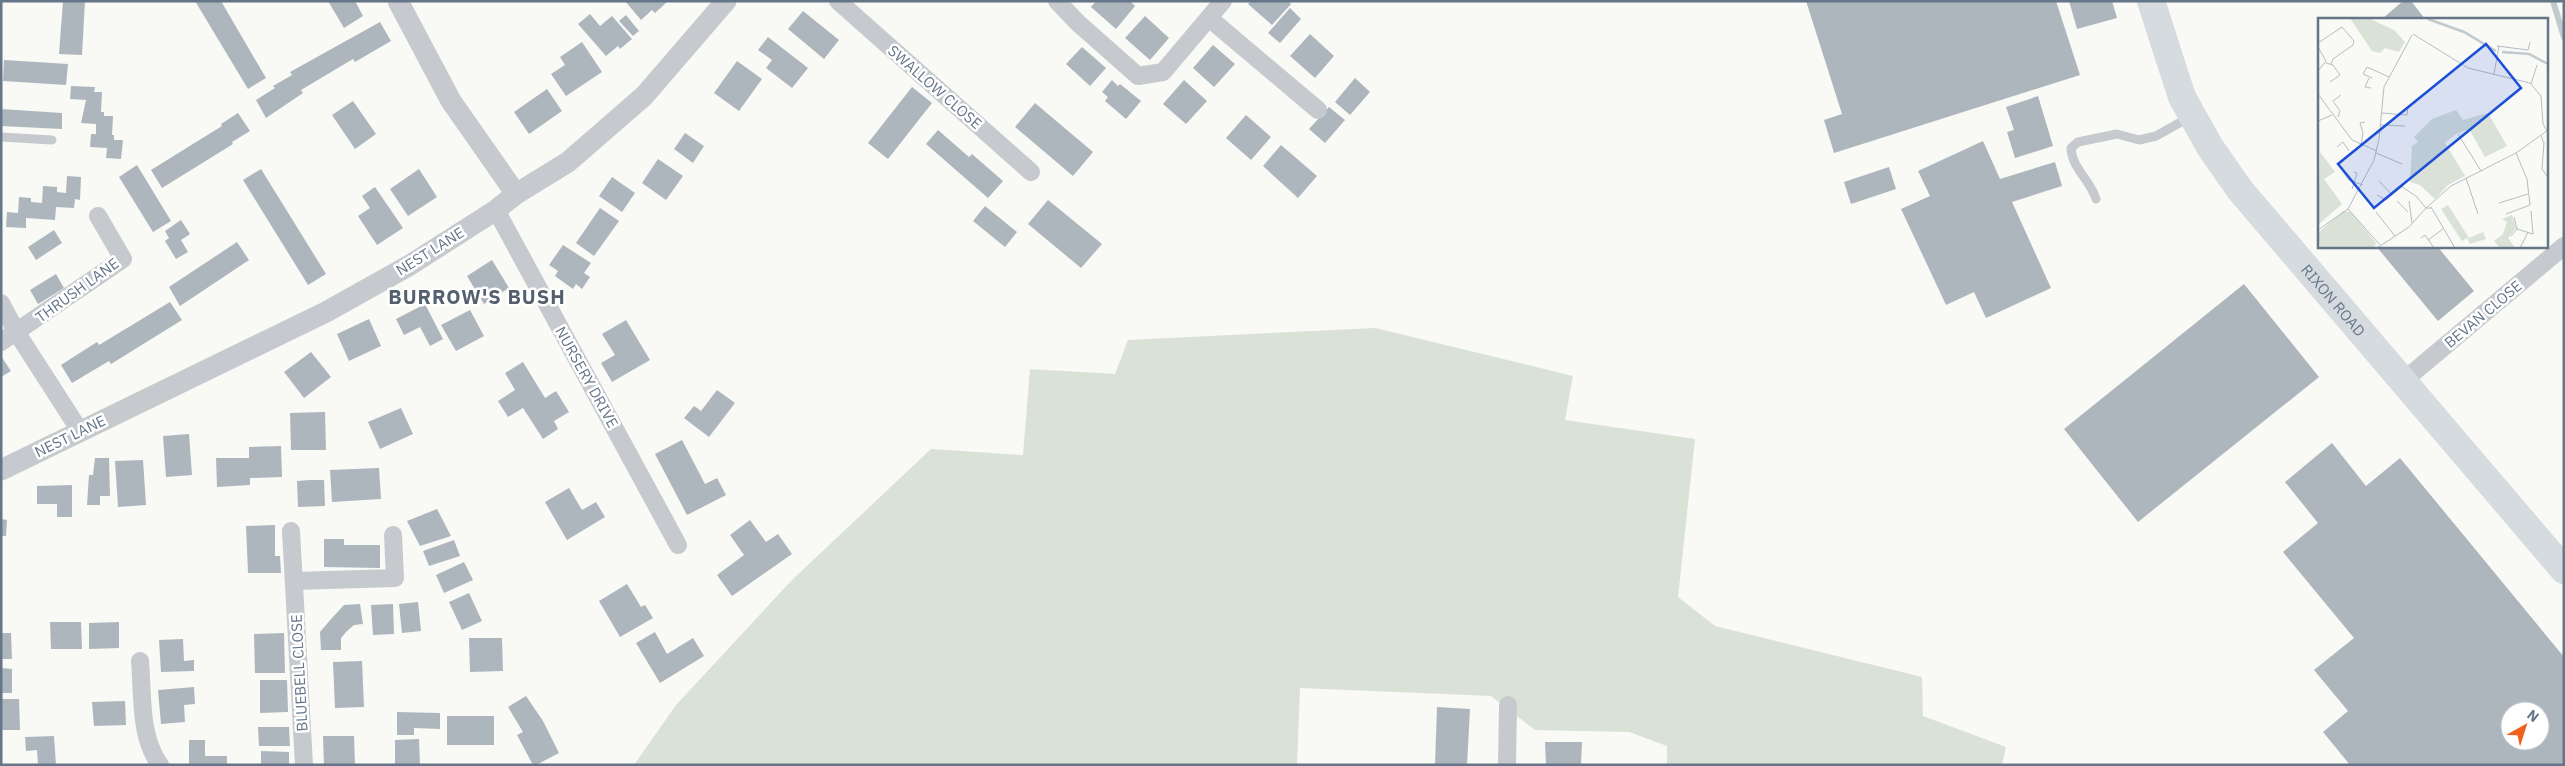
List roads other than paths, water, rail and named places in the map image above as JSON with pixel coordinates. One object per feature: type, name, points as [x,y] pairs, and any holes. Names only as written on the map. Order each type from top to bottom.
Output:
[{"type":"main road","name":"RIXON ROAD","points":[[2151,1],[2182,97],[2210,147],[2240,190],[2564,570]]},
{"type":"street","points":[[398,1],[451,102],[516,194]]},
{"type":"street","name":"NEST LANE","points":[[1,470],[326,312],[410,265],[496,210],[516,194],[568,162],[644,96],[726,1]]},
{"type":"street","name":"SWALLOW CLOSE","points":[[838,1],[1031,172]]},
{"type":"street","points":[[1057,1],[1078,23],[1138,76],[1163,72],[1223,1]]},
{"type":"street","points":[[1210,18],[1318,110]]},
{"type":"street","name":"NURSERY DRIVE","points":[[496,210],[678,545]]},
{"type":"street","name":"THRUSH LANE","points":[[1,342],[17,333],[123,259],[98,216]]},
{"type":"street","name":"BEVAN CLOSE","points":[[2402,382],[2564,246]]},
{"type":"street","points":[[1,303],[17,333],[80,431]]},
{"type":"street","name":"BLUEBELL CLOSE","points":[[291,531],[304,765]]},
{"type":"street","points":[[294,581],[395,578],[393,534]]},
{"type":"street","points":[[140,660],[145,732],[154,756],[160,765]]},
{"type":"street","points":[[1507,765],[1508,705]]},
{"type":"lane","points":[[2096,198],[2092,186],[2078,172],[2071,148],[2078,142],[2117,134],[2139,140],[2156,136],[2192,115]]},
{"type":"lane","points":[[1,137],[52,140]]},
{"type":"waterway","points":[[2553,1],[2564,37]]},
{"type":"district","name":"BURROW'S BUSH","points":[[477,296]]}]
